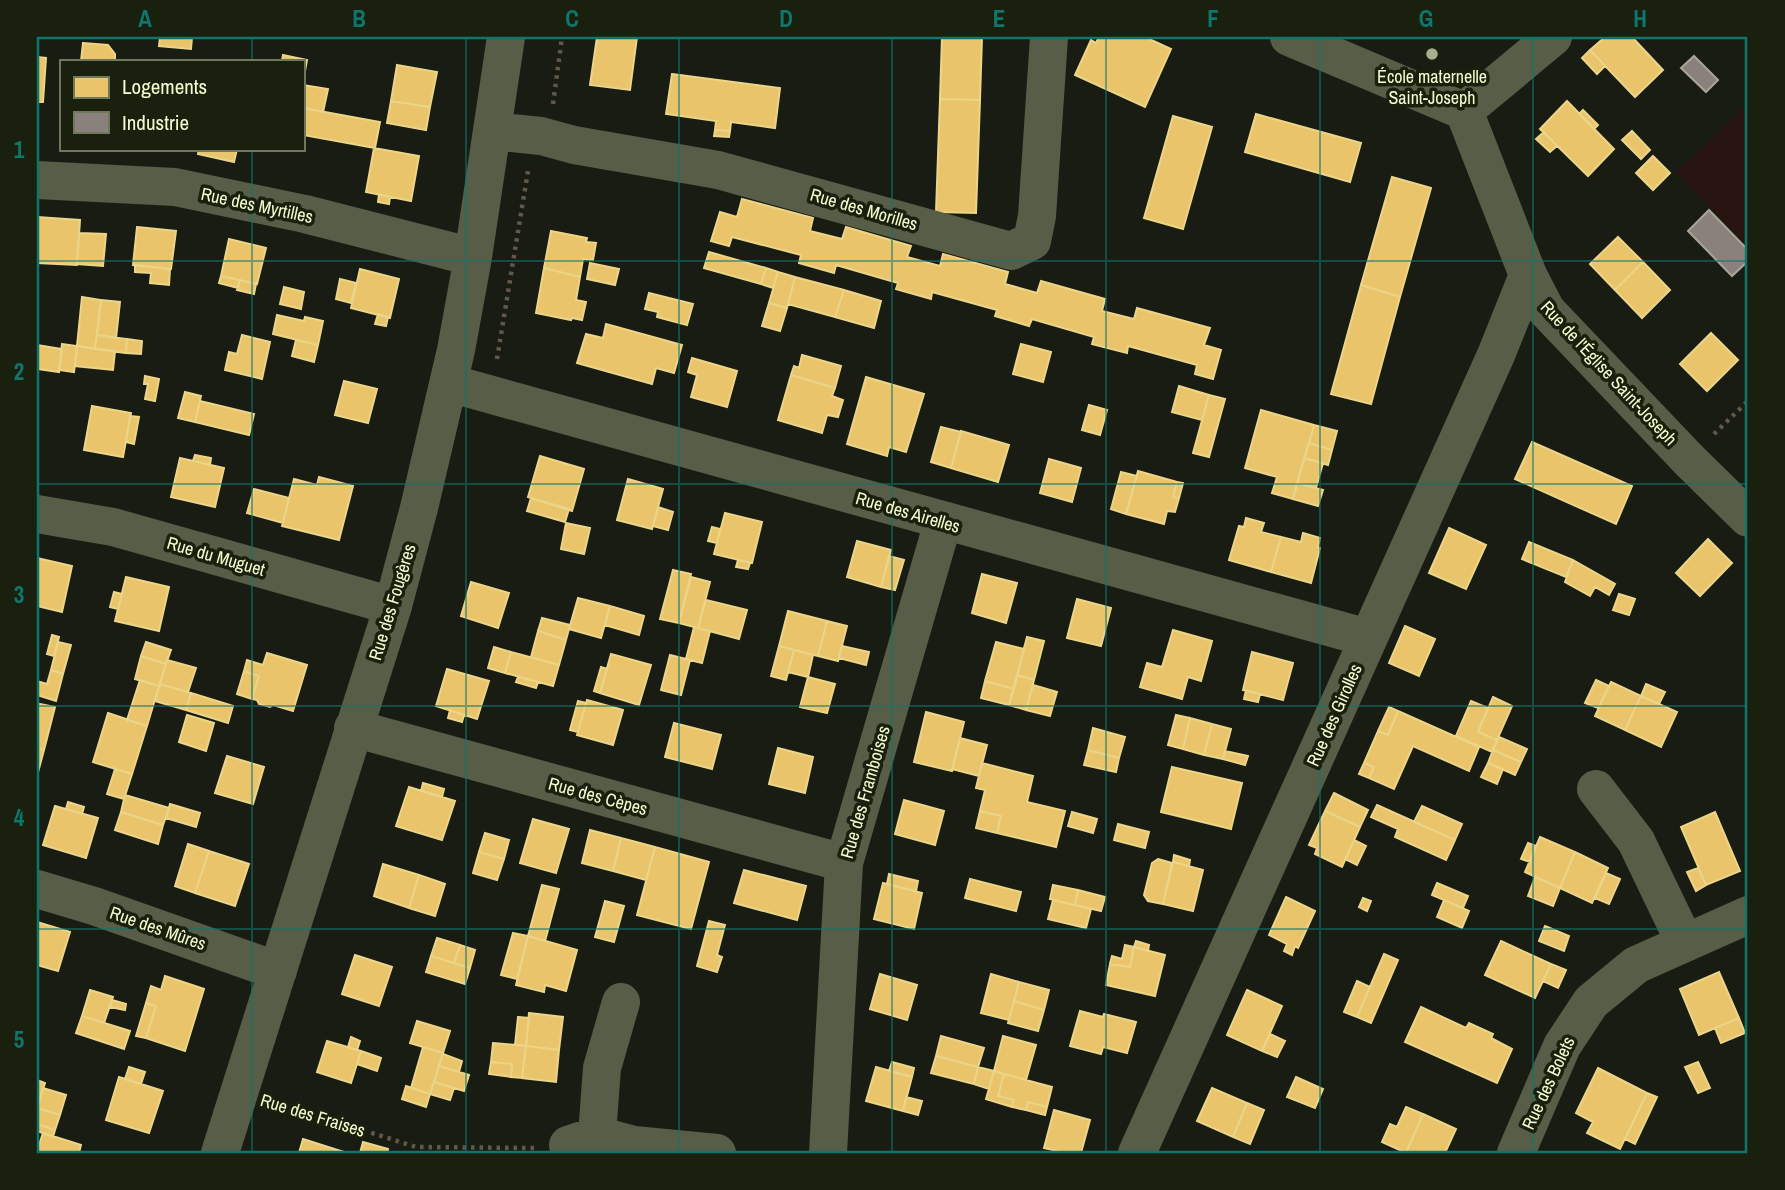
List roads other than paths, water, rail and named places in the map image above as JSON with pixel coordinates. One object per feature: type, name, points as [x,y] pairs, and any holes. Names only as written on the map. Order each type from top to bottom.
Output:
[{"type":"street","name":"Rue des Fougères","points":[[220,1153],[393,606],[449,383],[473,257],[506,37]]},
{"type":"street","name":"Rue des Morilles","points":[[492,131],[541,136],[574,145],[718,170],[1012,250],[1032,240],[1037,216],[1049,37]]},
{"type":"street","points":[[1289,37],[1464,111],[1553,37]]},
{"type":"street","name":"Rue de l'Église Saint-Joseph","points":[[1464,111],[1528,275],[1546,310],[1748,518]]},
{"type":"street","name":"Rue des Myrtilles","points":[[37,180],[175,187],[305,214],[473,257]]},
{"type":"street","name":"Rue des Girolles","points":[[1137,1153],[1496,355],[1528,275]]},
{"type":"street","name":"Rue des Airelles","points":[[449,383],[1368,638]]},
{"type":"street","name":"Rue du Muguet","points":[[37,514],[113,527],[393,606]]},
{"type":"street","name":"Rue des Framboises","points":[[828,1153],[844,863],[943,522]]},
{"type":"street","name":"Rue des Cèpes","points":[[353,729],[844,863]]},
{"type":"street","points":[[1596,789],[1636,841],[1685,943]]},
{"type":"street","name":"Rue des Mûres","points":[[37,889],[107,910],[278,971]]},
{"type":"street","name":"Rue des Bolets","points":[[1516,1153],[1562,1046],[1591,1002],[1636,965],[1748,915]]},
{"type":"street","points":[[621,1002],[582,1140],[717,1153]]},
{"type":"place","name":"École maternelle Saint-Joseph","points":[[1432,54]]}]
